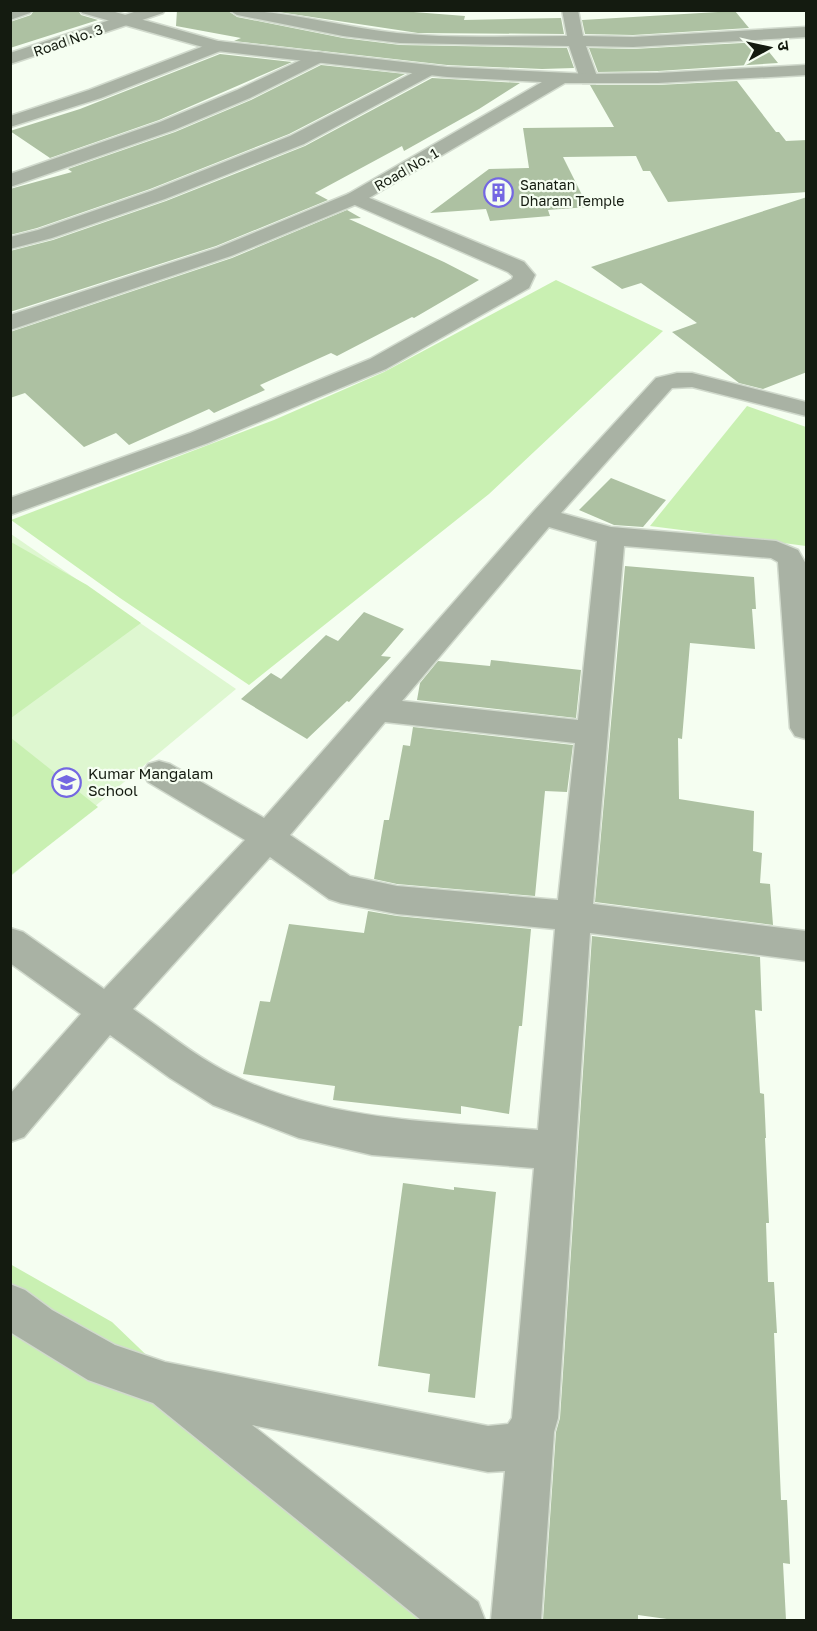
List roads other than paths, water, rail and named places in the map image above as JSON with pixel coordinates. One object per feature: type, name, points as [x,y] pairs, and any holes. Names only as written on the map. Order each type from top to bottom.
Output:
[{"type":"street","points":[[10,15],[24,10]]},
{"type":"street","points":[[88,10],[217,46],[428,70],[589,79],[658,78],[807,70]]},
{"type":"street","name":"Road No. 3","points":[[10,59],[157,10]]},
{"type":"street","points":[[237,10],[343,31],[400,38],[633,42],[807,32]]},
{"type":"street","points":[[570,10],[576,42],[589,79]]},
{"type":"street","points":[[10,122],[94,94],[217,46]]},
{"type":"street","points":[[10,181],[111,149],[247,94],[318,57]]},
{"type":"street","points":[[10,243],[45,234],[158,195],[297,140],[428,70]]},
{"type":"street","name":"Road No. 1","points":[[10,323],[224,252],[355,198],[562,77]]},
{"type":"street","points":[[10,507],[199,438],[378,364],[521,283],[524,274],[516,267],[355,198]]},
{"type":"street","points":[[10,1124],[106,1013],[268,837],[543,518],[664,383],[692,380],[807,408]]},
{"type":"street","points":[[543,518],[611,536],[776,550],[788,556],[793,566],[806,716]]},
{"type":"street","points":[[516,1620],[531,1433],[535,1418],[574,916],[611,536]]},
{"type":"street","points":[[377,710],[592,733]]},
{"type":"street","points":[[159,773],[268,837],[341,889],[397,900],[574,916],[807,946]]},
{"type":"street","points":[[10,943],[106,1013],[227,1092],[299,1119],[372,1137],[555,1151]]},
{"type":"street","points":[[10,1305],[37,1325],[104,1364],[165,1385],[488,1449],[509,1448],[523,1444],[531,1433]]},
{"type":"street","points":[[165,1385],[460,1620]]},
{"type":"place","name":"Sanatan Dharam Temple","points":[[499,192]]},
{"type":"place","name":"Kumar Mangalam School","points":[[67,782]]}]
